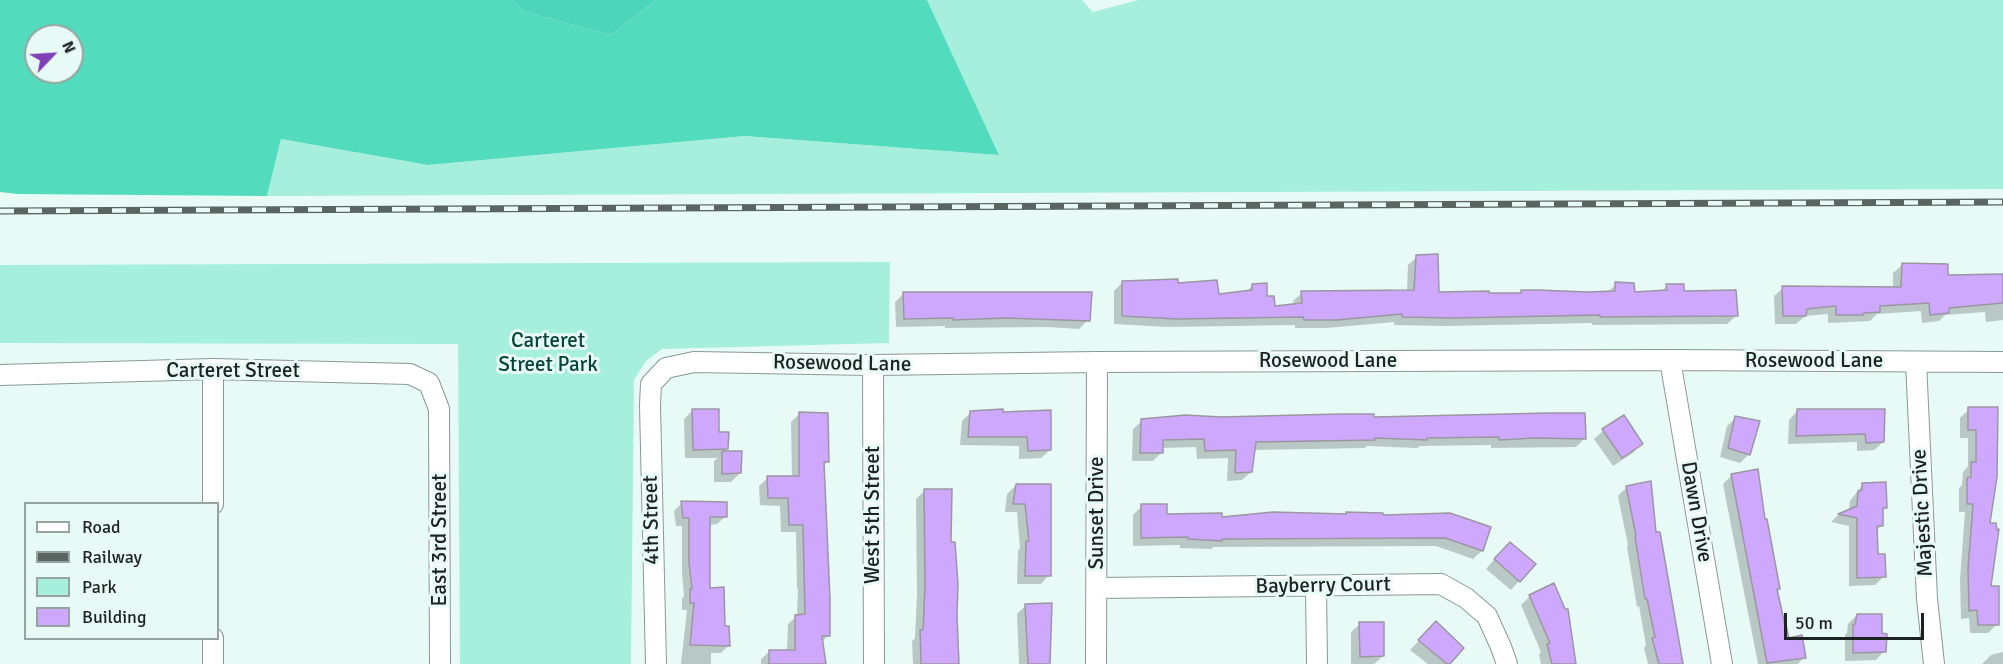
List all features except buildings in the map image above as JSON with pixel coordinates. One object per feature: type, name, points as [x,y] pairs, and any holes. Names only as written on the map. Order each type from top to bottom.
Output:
[{"type":"street","name":"Rosewood Lane","points":[[657,377],[666,368],[694,362],[873,365],[1670,360],[2003,362]]},
{"type":"street","name":"Dawn Drive","points":[[1670,360],[1722,664]]},
{"type":"street","name":"Sunset Drive","points":[[1096,664],[1097,362]]},
{"type":"street","name":"Majestic Drive","points":[[1916,362],[1927,599],[1934,664]]},
{"type":"street","name":"West 5th Street","points":[[873,365],[874,664]]},
{"type":"street","name":"Carteret Street","points":[[0,375],[213,369],[410,374],[429,383],[439,409],[439,416]]},
{"type":"street","points":[[213,369],[213,502]]},
{"type":"street","name":"4th Street","points":[[656,664],[650,405],[651,384],[657,377]]},
{"type":"street","name":"East 3rd Street","points":[[439,416],[440,664]]},
{"type":"street","name":"Bayberry Court","points":[[1096,588],[1441,584],[1466,598],[1487,616],[1506,664]]},
{"type":"street","points":[[1316,586],[1317,664]]},
{"type":"street","points":[[213,640],[213,664]]},
{"type":"green space","points":[[927,0],[1082,0],[1093,12],[1138,0],[2003,0],[2003,189],[267,196],[281,139],[428,165],[745,136],[999,155]]},
{"type":"green space","name":"Carteret Street Park","points":[[890,262],[889,343],[662,349],[646,361],[634,380],[631,664],[460,664],[458,344],[0,343],[0,265]]},
{"type":"shaded area","points":[[0,0],[513,0],[522,11],[611,35],[656,0],[927,0],[999,155],[745,136],[428,165],[281,139],[267,196],[0,192]]},
{"type":"shaded area","points":[[513,0],[656,0],[611,35],[522,11]]},
{"type":"railway","points":[[0,211],[2003,202]]}]
